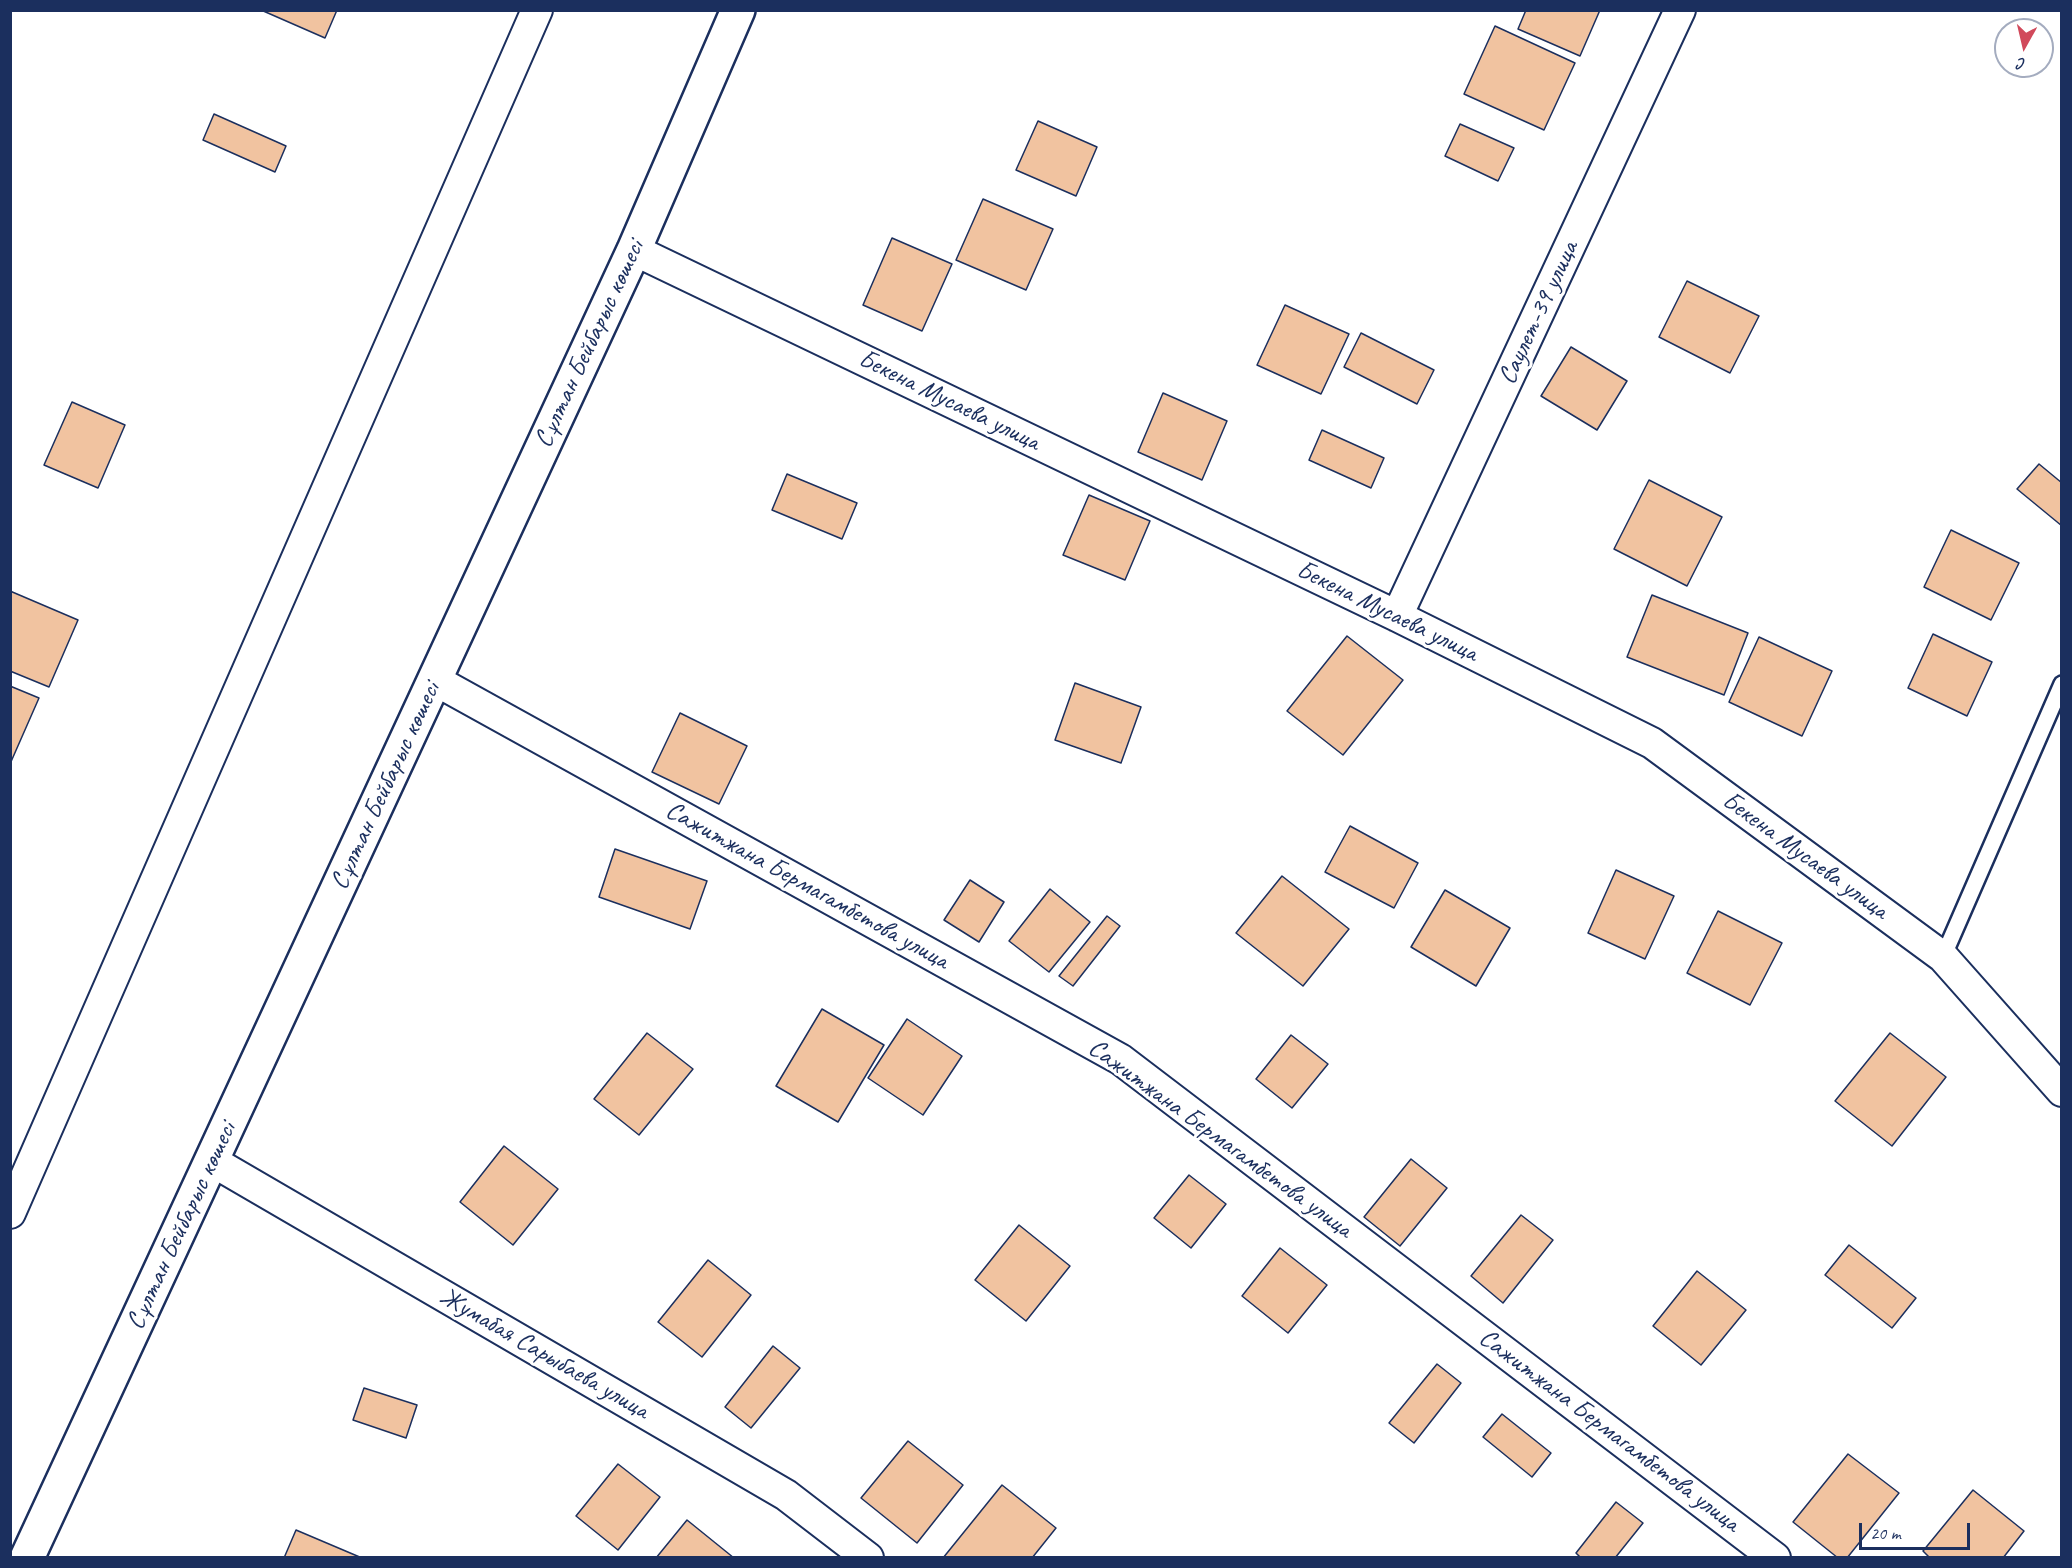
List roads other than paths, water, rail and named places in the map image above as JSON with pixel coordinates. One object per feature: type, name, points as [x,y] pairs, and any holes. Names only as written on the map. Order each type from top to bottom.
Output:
[{"type":"main road","name":"Сұлтан Бейбарыс көшесі","points":[[27,1557],[634,250],[738,10]]},
{"type":"street","points":[[10,1213],[537,10]]},
{"type":"street","name":"Саулет-39 улица","points":[[1397,616],[1680,10]]},
{"type":"street","name":"Бекена Мусаева улица","points":[[634,250],[1397,616],[1652,743],[1943,957],[2061,1091]]},
{"type":"street","name":"Сажитжана Бермагамбетова улица","points":[[435,680],[1120,1059],[1775,1557]]},
{"type":"street","name":"Жумабая Сарыбаева улица","points":[[212,1161],[786,1495],[868,1557]]},
{"type":"lane","points":[[1943,957],[2061,684]]}]
